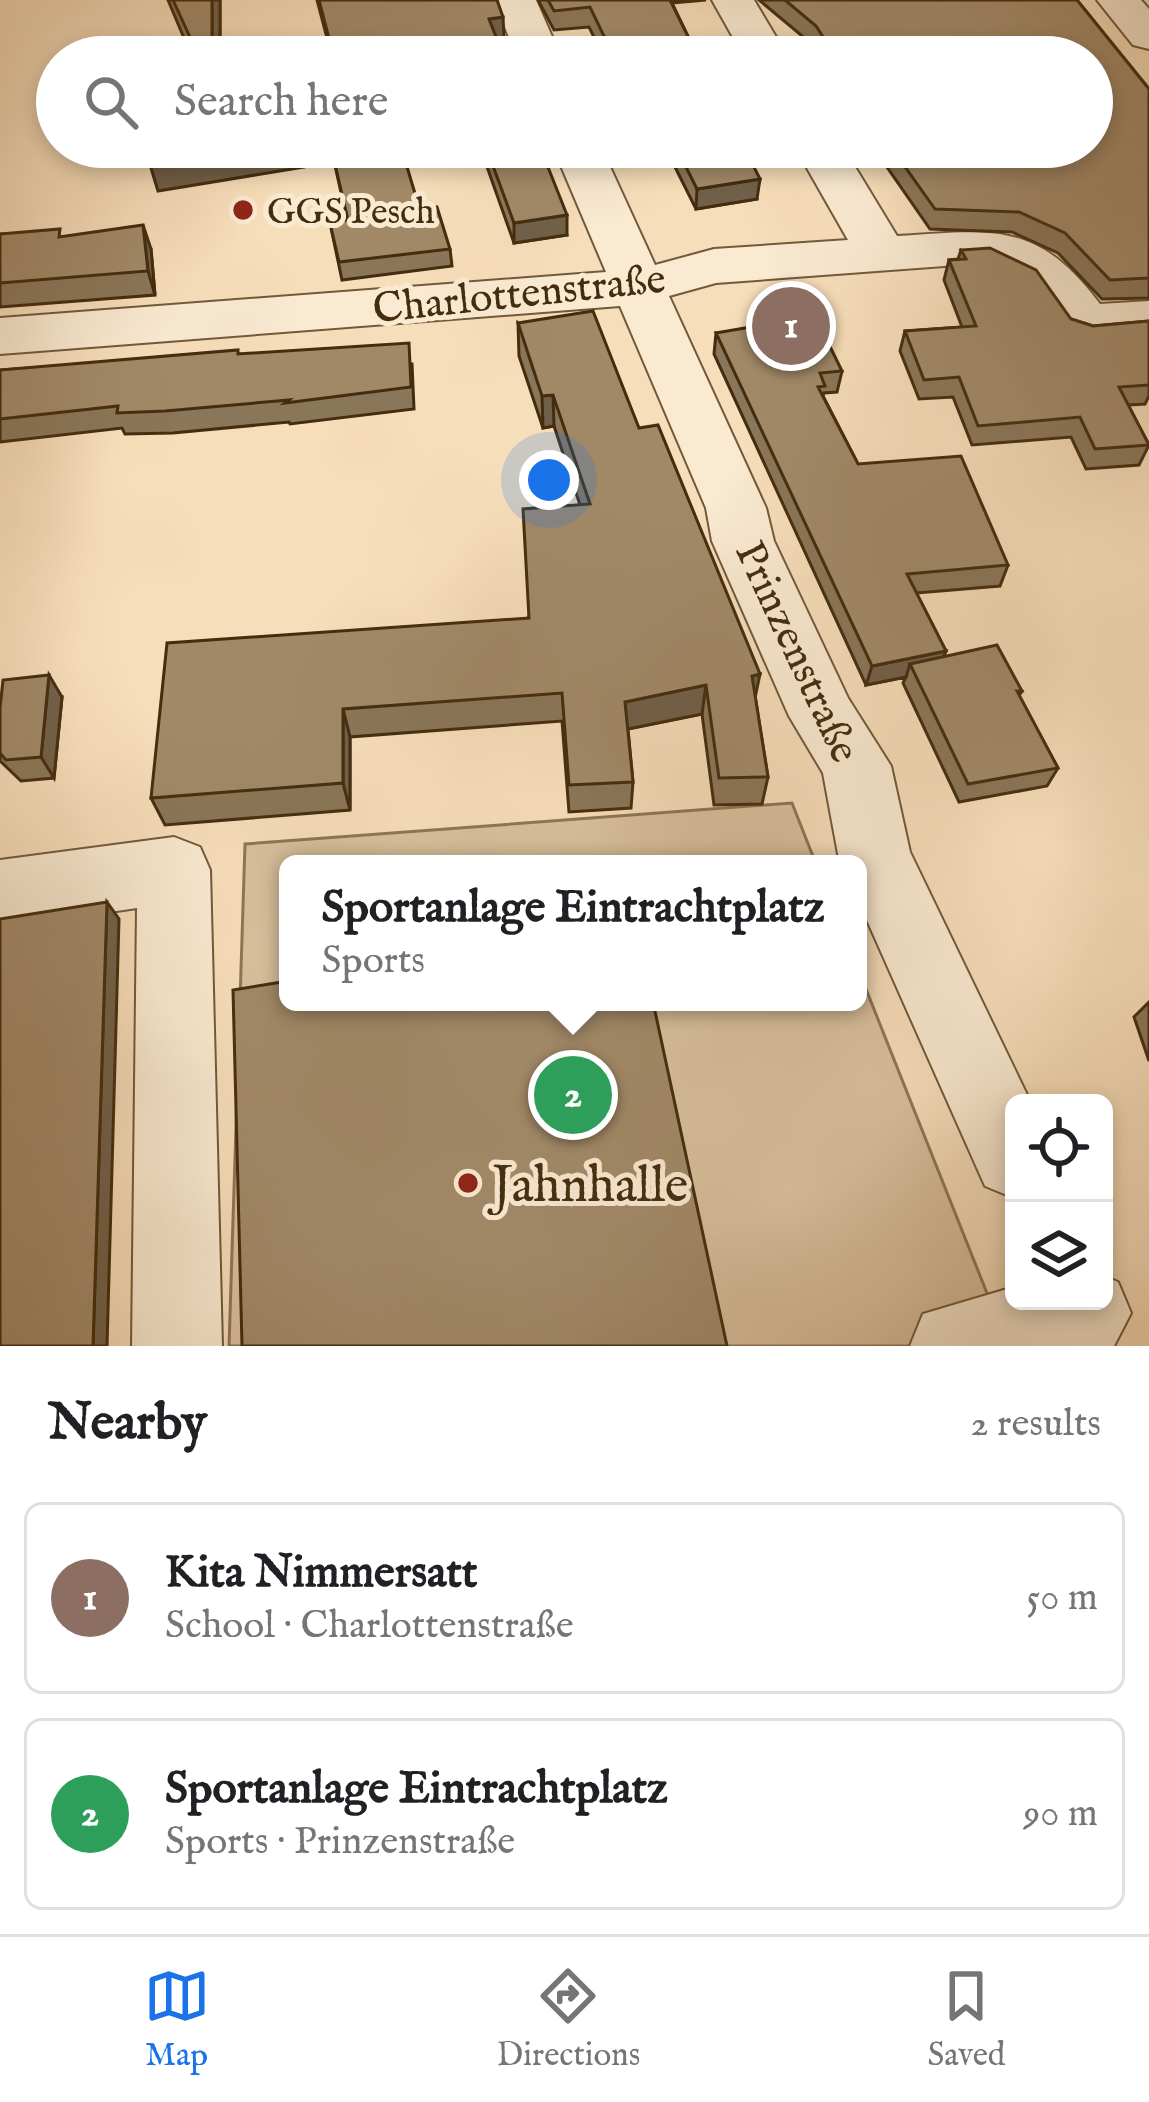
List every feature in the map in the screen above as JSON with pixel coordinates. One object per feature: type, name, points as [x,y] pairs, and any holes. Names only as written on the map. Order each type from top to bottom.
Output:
[{"type":"street","points":[[515,0],[530,36]]},
{"type":"street","points":[[733,0],[754,36]]},
{"type":"street","points":[[1118,0],[1149,36]]},
{"type":"street","name":"Prinzenstraße","points":[[586,168],[736,508],[743,541],[823,716],[856,766],[848,855]]},
{"type":"street","points":[[831,168],[881,253]]},
{"type":"street","name":"Charlottenstraße","points":[[0,336],[640,287],[714,266],[993,246],[1050,274],[1086,323],[1149,319]]},
{"type":"street","points":[[0,894],[173,870],[177,1346]]},
{"type":"street","name":"Prinzenstraße","points":[[867,893],[1005,1141]]},
{"type":"street","points":[[956,1346],[1090,1320]]},
{"type":"shaded area","points":[[792,803],[812,855],[279,855],[279,1011],[867,1011],[867,992],[1008,1346],[229,1346],[245,844]]},
{"type":"building","points":[[173,0],[212,0],[212,36],[189,36]]},
{"type":"building","points":[[319,0],[497,0],[503,17],[489,19],[496,36],[328,36]]},
{"type":"building","points":[[548,0],[670,0],[688,36],[604,36],[590,7],[554,11]]},
{"type":"building","points":[[785,0],[1077,0],[1106,36],[822,36]]},
{"type":"building","points":[[1113,44],[1149,89],[1149,278],[1110,280],[1065,233],[1019,212],[935,209],[906,168],[1113,168]]},
{"type":"building","points":[[336,168],[407,168],[420,210],[437,207],[450,249],[339,262],[330,223],[348,220]]},
{"type":"building","points":[[494,168],[548,168],[567,215],[514,223]]},
{"type":"building","points":[[686,168],[754,168],[760,179],[697,189]]},
{"type":"building","points":[[143,225],[148,271],[0,283],[0,234],[60,229],[59,237]]},
{"type":"building","points":[[990,248],[1036,270],[1071,319],[1093,326],[1149,321],[1149,385],[1119,387],[1149,445],[1095,449],[1080,417],[978,426],[959,377],[924,380],[905,331],[976,326],[949,260],[966,259],[961,250]]},
{"type":"building","points":[[593,311],[639,428],[658,425],[760,674],[752,676],[768,777],[719,778],[706,685],[625,702],[633,782],[569,785],[562,693],[343,709],[343,783],[151,798],[167,643],[529,618],[523,509],[590,504],[553,395],[542,396],[518,323]]},
{"type":"building","points":[[815,316],[842,371],[820,373],[825,386],[818,387],[858,464],[961,456],[1008,565],[907,574],[946,651],[872,666],[716,333]]},
{"type":"building","points":[[409,343],[411,387],[285,403],[289,400],[117,413],[118,406],[0,419],[0,370],[238,350],[238,354]]},
{"type":"building","points":[[997,645],[1058,768],[968,784],[910,664]]},
{"type":"building","points":[[49,675],[41,757],[6,760],[0,753],[3,680]]},
{"type":"building","points":[[107,902],[93,1346],[0,1346],[0,919]]},
{"type":"building","name":"Jahnhalle","points":[[279,982],[279,1011],[655,1011],[727,1346],[242,1346],[233,990]]},
{"type":"place","name":"GGS Pesch","points":[[243,210]]},
{"type":"place","name":"Kita Nimmersatt","points":[[791,326]]},
{"type":"place","name":"Sportanlage Eintrachtplatz","points":[[573,1095]]},
{"type":"place","name":"Jahnhalle","points":[[468,1183]]}]
